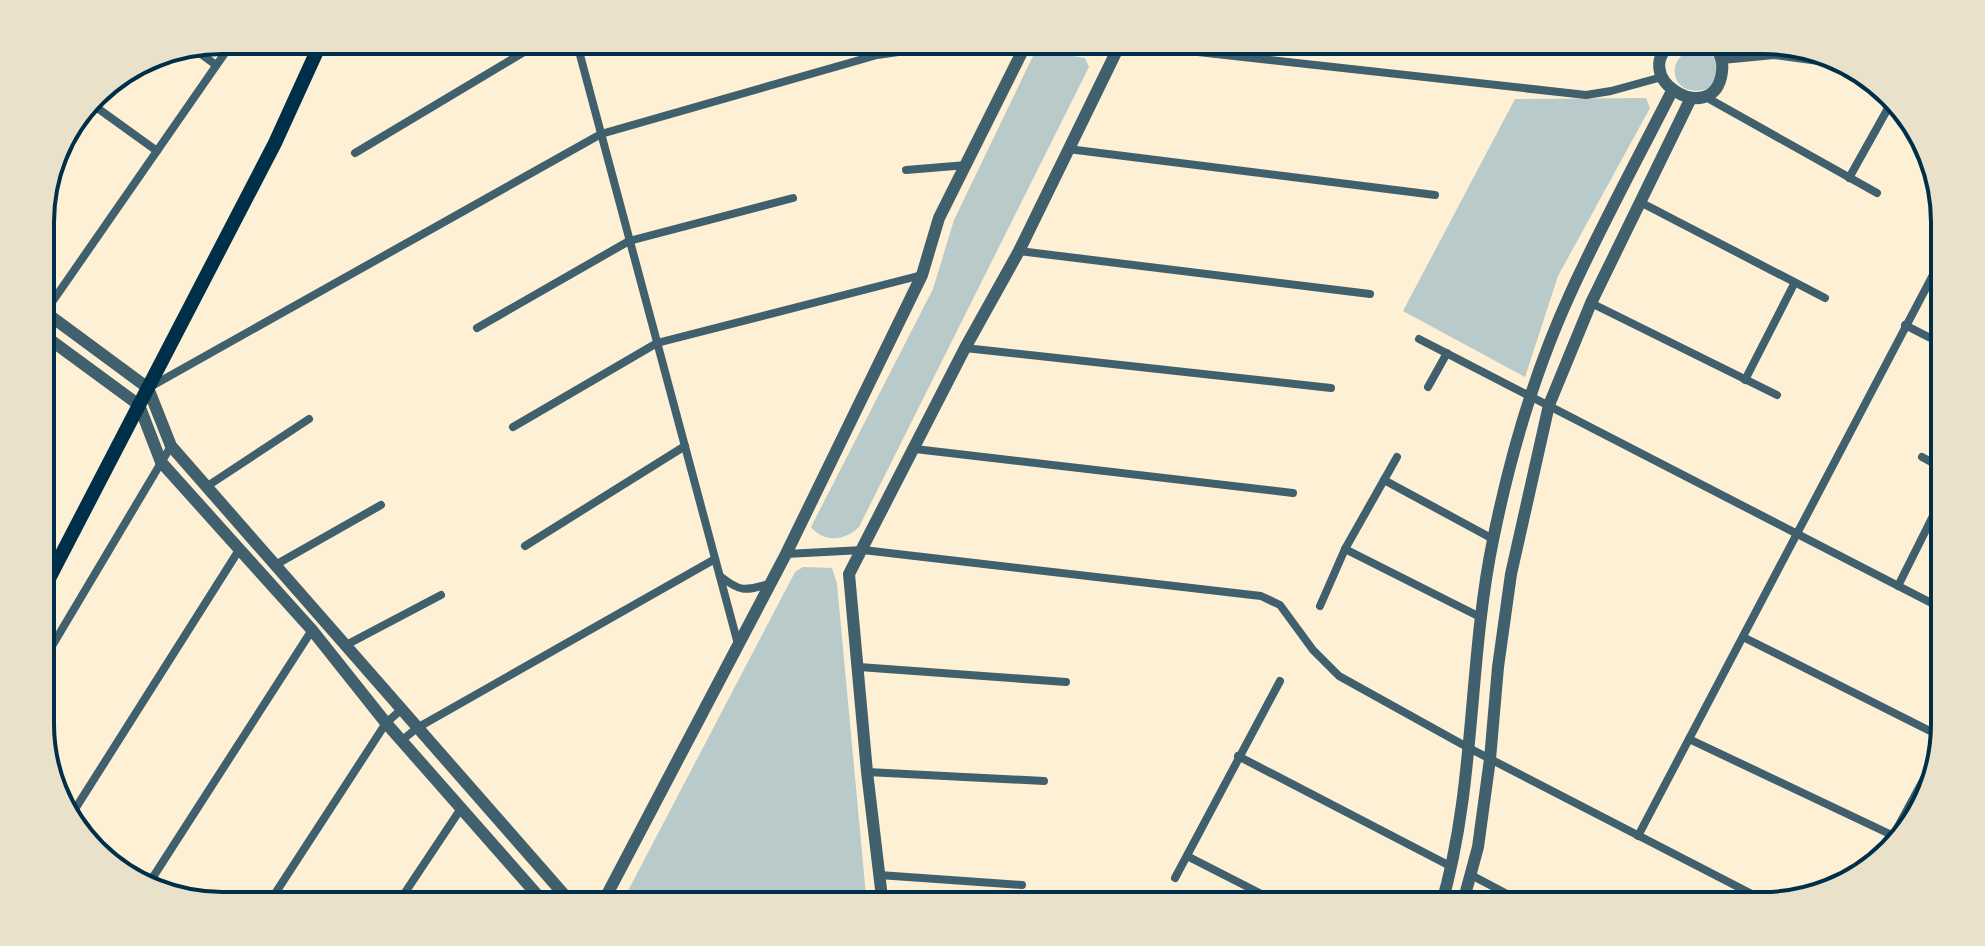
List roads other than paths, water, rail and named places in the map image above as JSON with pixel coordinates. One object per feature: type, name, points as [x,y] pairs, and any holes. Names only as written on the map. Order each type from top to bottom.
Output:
[{"type":"main road","points":[[54,569],[275,143],[316,54]]},
{"type":"street","points":[[54,296],[224,54]]},
{"type":"street","points":[[355,153],[521,54]]},
{"type":"street","points":[[580,54],[738,644]]},
{"type":"street","points":[[148,388],[601,134],[884,54]]},
{"type":"street","points":[[608,892],[786,554],[922,275],[939,218],[1021,54]]},
{"type":"street","points":[[881,892],[849,574],[965,348],[1019,251],[1116,54]]},
{"type":"street","points":[[1227,54],[1586,95],[1662,77]]},
{"type":"street","points":[[1663,54],[1662,77],[1672,91],[1697,97],[1877,193]]},
{"type":"street","points":[[1466,892],[1490,759],[1498,667],[1511,574],[1549,405],[1591,303],[1640,202],[1697,97],[1710,92],[1721,77],[1722,60],[1719,54]]},
{"type":"street","points":[[202,55],[216,65]]},
{"type":"street","points":[[1722,60],[1774,55],[1801,58]]},
{"type":"street","points":[[1445,892],[1461,817],[1480,617],[1493,539],[1530,395],[1570,293],[1672,91]]},
{"type":"street","points":[[98,109],[157,151]]},
{"type":"street","points":[[1849,178],[1887,110]]},
{"type":"street","points":[[1068,149],[1435,195]]},
{"type":"street","points":[[906,170],[967,165]]},
{"type":"street","points":[[477,328],[629,241],[793,198]]},
{"type":"street","points":[[1640,202],[1825,298]]},
{"type":"street","points":[[1019,251],[1370,294]]},
{"type":"street","points":[[513,427],[657,343],[922,275]]},
{"type":"street","points":[[1638,836],[1931,278]]},
{"type":"street","points":[[1745,380],[1794,284]]},
{"type":"street","points":[[1591,303],[1777,395]]},
{"type":"street","points":[[54,321],[148,388],[171,446],[348,644],[417,728],[562,892]]},
{"type":"street","points":[[1905,325],[1931,338]]},
{"type":"street","points":[[1419,339],[1931,603]]},
{"type":"street","points":[[54,343],[139,405],[161,462],[312,630],[386,723],[530,892]]},
{"type":"street","points":[[965,348],[1331,388]]},
{"type":"street","points":[[1428,387],[1447,353]]},
{"type":"street","points":[[206,487],[309,419]]},
{"type":"street","points":[[54,643],[171,446]]},
{"type":"street","points":[[525,546],[685,446]]},
{"type":"street","points":[[915,449],[1293,493]]},
{"type":"street","points":[[1320,606],[1345,549],[1397,457]]},
{"type":"street","points":[[1922,457],[1931,462]]},
{"type":"street","points":[[1384,480],[1493,539]]},
{"type":"street","points":[[277,564],[381,505]]},
{"type":"street","points":[[1898,586],[1931,520]]},
{"type":"street","points":[[1345,549],[1480,617]]},
{"type":"street","points":[[76,808],[239,550]]},
{"type":"street","points":[[786,554],[863,550],[1261,596],[1280,605],[1313,650],[1339,676],[1467,747],[1748,892]]},
{"type":"street","points":[[401,741],[417,728],[715,559]]},
{"type":"street","points":[[719,575],[737,589],[769,584]]},
{"type":"street","points":[[348,644],[441,595]]},
{"type":"street","points":[[153,877],[312,630]]},
{"type":"street","points":[[1743,637],[1931,731]]},
{"type":"street","points":[[859,667],[1066,682]]},
{"type":"street","points":[[1175,878],[1280,681]]},
{"type":"street","points":[[276,892],[386,723],[402,709]]},
{"type":"street","points":[[1689,739],[1890,834]]},
{"type":"street","points":[[1238,756],[1452,867]]},
{"type":"street","points":[[867,772],[1044,781]]},
{"type":"street","points":[[405,892],[460,810]]},
{"type":"street","points":[[1187,856],[1258,892]]},
{"type":"street","points":[[879,875],[1022,885]]},
{"type":"street","points":[[1471,875],[1503,892]]}]
